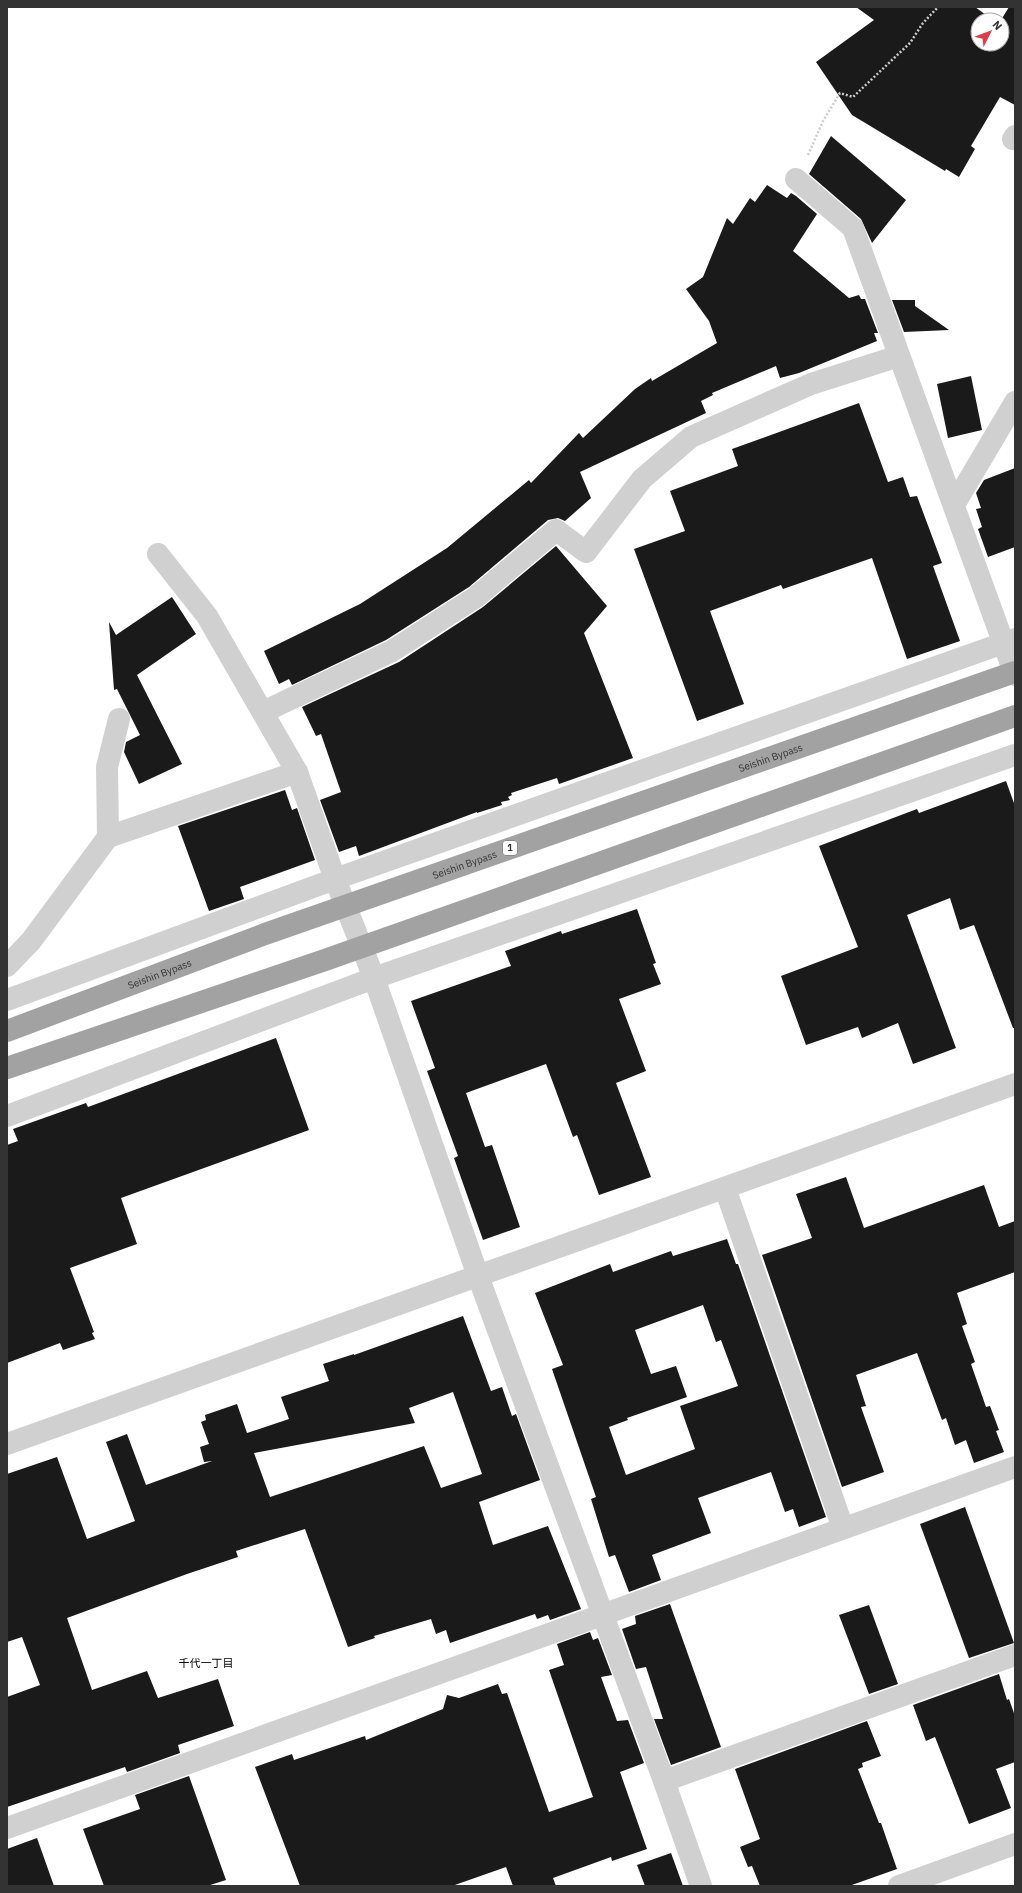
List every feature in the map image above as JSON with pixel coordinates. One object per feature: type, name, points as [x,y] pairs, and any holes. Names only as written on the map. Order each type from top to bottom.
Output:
[{"type":"highway","name":"Seishin Bypass","points":[[7,1031],[265,934],[1015,672]]},
{"type":"highway","points":[[7,1068],[325,960],[1015,716]]},
{"type":"street","points":[[796,179],[853,228],[954,505],[1009,641],[1015,675]]},
{"type":"street","points":[[263,712],[392,651],[476,597],[556,530],[586,552],[642,479],[691,437],[811,384],[899,356]]},
{"type":"street","points":[[954,505],[1015,402]]},
{"type":"street","points":[[158,554],[207,616],[297,772],[335,879],[374,978],[478,1276],[664,1781],[701,1886]]},
{"type":"street","points":[[7,1000],[335,879],[1009,641]]},
{"type":"street","points":[[108,837],[107,767],[120,719]]},
{"type":"street","points":[[7,1116],[374,978],[1015,755]]},
{"type":"street","points":[[7,966],[31,941],[108,837],[297,772]]},
{"type":"street","points":[[7,1444],[1015,1084]]},
{"type":"street","points":[[725,1188],[843,1528]]},
{"type":"street","points":[[7,1828],[1015,1467]]},
{"type":"street","points":[[664,1781],[1015,1655]]},
{"type":"street","points":[[899,1886],[1015,1844]]},
{"type":"path","points":[[796,179],[805,164],[823,121],[840,93],[853,97],[906,47],[923,23],[938,7]]},
{"type":"building","points":[[856,7],[975,7],[982,12],[970,12],[970,52],[1010,52],[1010,12],[1006,12],[1009,7],[1015,7],[1015,105],[1000,97],[971,146],[975,149],[959,177],[946,169],[945,171],[852,115],[816,62],[874,20]]},
{"type":"building","points":[[831,136],[906,200],[872,243],[861,219],[809,174]]},
{"type":"building","points":[[767,185],[787,198],[791,193],[817,214],[793,251],[849,298],[859,295],[861,299],[865,299],[878,333],[874,333],[877,341],[799,373],[780,378],[776,366],[712,393],[713,395],[701,401],[706,413],[580,472],[591,498],[565,521],[558,518],[548,520],[469,587],[386,640],[292,685],[289,679],[279,684],[264,651],[360,604],[447,548],[529,480],[531,483],[579,433],[583,438],[635,389],[651,378],[652,381],[717,343],[709,321],[686,289],[703,277],[727,218],[733,224],[750,198],[755,202]]},
{"type":"building","points":[[892,300],[915,300],[915,306],[949,330],[904,332]]},
{"type":"building","points":[[971,376],[982,430],[948,438],[937,384]]},
{"type":"building","points":[[859,403],[888,482],[903,477],[910,497],[917,496],[942,563],[933,566],[960,641],[907,659],[872,558],[783,589],[781,585],[710,611],[744,704],[697,721],[634,549],[685,531],[670,491],[738,466],[732,449]]},
{"type":"building","points":[[1015,468],[1015,547],[988,557],[978,529],[982,527],[976,509],[981,508],[976,493],[984,480]]},
{"type":"building","points":[[556,546],[607,606],[584,633],[633,758],[559,784],[557,778],[511,793],[512,795],[508,797],[510,800],[501,802],[502,805],[477,812],[359,856],[356,846],[339,852],[320,800],[341,792],[321,734],[316,736],[302,707],[399,662],[483,607]]},
{"type":"building","points":[[172,597],[196,634],[137,675],[182,764],[139,784],[124,752],[126,742],[140,735],[117,689],[114,690],[109,622],[116,635]]},
{"type":"building","points":[[1006,781],[1015,806],[1015,1028],[1013,1028],[974,925],[960,930],[950,898],[907,915],[956,1048],[913,1064],[898,1023],[862,1038],[858,1027],[806,1045],[781,976],[858,947],[819,846],[917,809],[919,813]]},
{"type":"building","points":[[285,790],[292,810],[297,808],[315,860],[240,887],[244,899],[209,911],[178,826]]},
{"type":"building","points":[[637,909],[656,963],[653,964],[661,984],[619,999],[646,1071],[616,1083],[651,1177],[599,1195],[577,1135],[573,1137],[546,1064],[466,1093],[485,1147],[492,1145],[520,1227],[483,1240],[454,1158],[458,1156],[427,1071],[435,1068],[411,1001],[511,966],[505,951],[561,931],[562,934]]},
{"type":"building","points":[[276,1038],[309,1130],[121,1198],[137,1244],[70,1268],[94,1332],[92,1333],[95,1339],[63,1350],[60,1343],[7,1363],[7,1145],[18,1141],[13,1129],[86,1103],[88,1107]]},
{"type":"building","points":[[846,1177],[864,1228],[984,1185],[999,1227],[1015,1221],[1015,1272],[957,1293],[967,1324],[962,1326],[975,1362],[971,1364],[986,1407],[990,1406],[999,1430],[996,1431],[1004,1452],[974,1463],[966,1440],[955,1445],[946,1418],[942,1420],[917,1353],[856,1375],[866,1406],[861,1407],[884,1472],[842,1487],[762,1255],[812,1238],[796,1194]]},
{"type":"building","points":[[727,1239],[736,1264],[738,1264],[826,1517],[799,1527],[793,1509],[785,1512],[771,1472],[698,1498],[711,1533],[652,1555],[661,1580],[629,1592],[615,1555],[609,1557],[591,1499],[596,1497],[552,1369],[563,1365],[535,1293],[610,1264],[613,1272],[671,1251],[673,1256]],"holes":[[[703,1305],[716,1342],[721,1340],[738,1386],[680,1406],[695,1449],[626,1475],[609,1427],[628,1420],[627,1418],[687,1397],[676,1366],[651,1374],[635,1330]]]},
{"type":"building","points":[[463,1316],[491,1391],[502,1387],[512,1416],[516,1414],[540,1480],[479,1502],[493,1545],[548,1526],[581,1609],[550,1620],[548,1615],[537,1619],[535,1614],[450,1643],[446,1630],[436,1634],[431,1619],[374,1636],[375,1638],[348,1647],[305,1529],[236,1551],[238,1557],[67,1618],[92,1690],[147,1671],[158,1698],[218,1679],[234,1726],[178,1745],[180,1753],[127,1772],[125,1767],[7,1807],[7,1697],[40,1685],[22,1637],[7,1642],[7,1474],[57,1457],[87,1539],[135,1521],[106,1442],[127,1434],[146,1485],[212,1461],[204,1462],[200,1447],[209,1444],[201,1422],[206,1420],[205,1415],[237,1404],[247,1433],[289,1419],[281,1397],[329,1381],[323,1364],[354,1355]],"holes":[[[453,1392],[482,1474],[441,1488],[424,1446],[270,1497],[254,1453],[415,1423],[409,1408]]]},
{"type":"building","points":[[965,1507],[1014,1643],[969,1658],[920,1524]]},
{"type":"building","points":[[670,1604],[721,1747],[671,1765],[654,1719],[663,1719],[646,1667],[636,1669],[622,1629],[636,1624],[635,1616]]},
{"type":"building","points":[[869,1605],[898,1684],[869,1694],[839,1615]]},
{"type":"building","points":[[590,1632],[593,1640],[598,1638],[612,1675],[601,1677],[617,1721],[628,1720],[644,1763],[620,1772],[647,1849],[612,1861],[611,1857],[553,1878],[556,1886],[513,1886],[506,1867],[452,1886],[300,1886],[255,1767],[292,1754],[294,1760],[365,1736],[366,1740],[443,1709],[447,1695],[459,1698],[498,1684],[502,1694],[507,1693],[549,1812],[593,1797],[549,1670],[564,1665],[557,1644]]},
{"type":"building","points":[[999,1674],[1007,1700],[1009,1699],[1015,1716],[1015,1762],[996,1769],[1011,1808],[969,1824],[935,1737],[926,1741],[913,1705]]},
{"type":"building","points":[[867,1721],[881,1756],[862,1763],[863,1767],[858,1769],[879,1823],[881,1823],[897,1869],[849,1886],[760,1886],[752,1866],[748,1867],[740,1847],[760,1839],[735,1769]]},
{"type":"building","points":[[189,1776],[226,1880],[207,1886],[104,1886],[83,1829],[140,1809],[135,1795]]},
{"type":"building","points":[[37,1838],[54,1886],[7,1886],[7,1849]]},
{"type":"building","points":[[671,1853],[683,1886],[645,1886],[637,1865]]},
{"type":"district","name":"千代一丁目","points":[[206,1663]]}]
